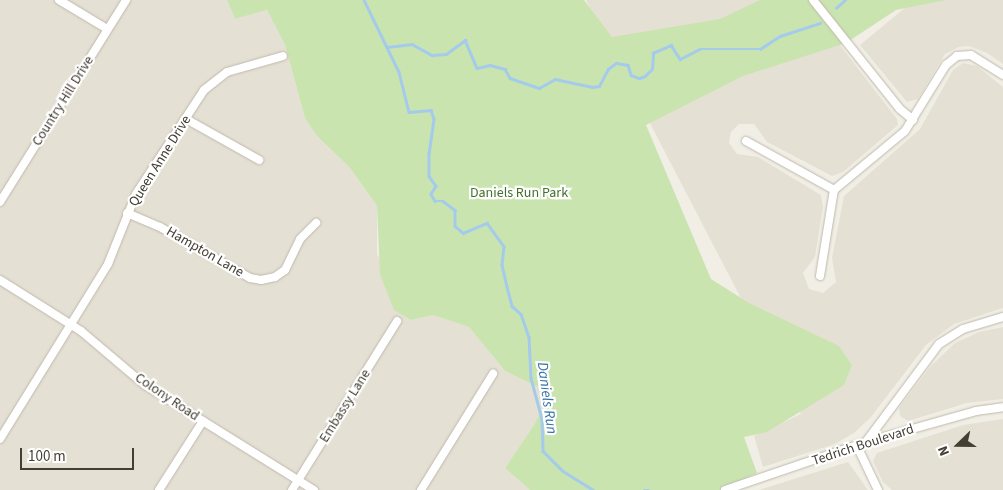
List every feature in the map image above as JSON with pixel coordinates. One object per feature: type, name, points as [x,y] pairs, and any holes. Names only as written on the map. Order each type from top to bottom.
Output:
[{"type":"street","points":[[59,0],[107,29]]},
{"type":"street","name":"Country Hill Drive","points":[[0,202],[126,0]]},
{"type":"street","points":[[813,0],[900,109],[913,120]]},
{"type":"street","points":[[820,276],[834,190],[890,144],[913,120],[946,65],[957,56],[965,54],[979,57],[1003,76]]},
{"type":"street","name":"Queen Anne Drive","points":[[0,439],[108,264],[127,213],[140,187],[204,90],[219,77],[283,56]]},
{"type":"street","points":[[186,119],[259,160]]},
{"type":"street","points":[[746,142],[834,190]]},
{"type":"street","name":"Hampton Lane","points":[[127,213],[160,227],[250,278],[261,280],[275,277],[285,270],[300,239],[316,223]]},
{"type":"street","name":"Colony Road","points":[[0,280],[104,347],[145,385],[314,490]]},
{"type":"street","points":[[866,442],[939,344],[963,328],[1003,317]]},
{"type":"street","name":"Embassy Lane","points":[[292,490],[397,321]]},
{"type":"street","points":[[421,490],[493,374]]},
{"type":"street","name":"Tedrich Boulevard","points":[[725,490],[866,442],[976,411],[1003,407]]},
{"type":"street","points":[[159,490],[202,421]]},
{"type":"street","points":[[858,446],[878,490]]},
{"type":"shaded area","points":[[0,0],[227,0],[235,19],[267,10],[285,45],[305,118],[317,136],[350,168],[377,206],[377,254],[411,320],[433,315],[469,327],[505,371],[544,390],[542,409],[534,425],[505,468],[530,490],[0,490]]},
{"type":"shaded area","points":[[586,0],[805,0],[897,119],[898,125],[843,172],[832,176],[767,142],[754,124],[739,124],[731,132],[729,143],[737,154],[758,157],[821,195],[823,207],[815,257],[803,273],[809,289],[823,293],[836,282],[832,258],[844,196],[920,129],[953,70],[963,63],[977,66],[1003,87],[1003,308],[954,324],[926,345],[871,417],[854,433],[835,444],[763,467],[754,436],[801,414]]},
{"type":"shaded area","points":[[927,0],[1003,0],[1003,64],[987,53],[969,46],[959,47],[945,54],[918,99],[907,102],[860,45],[907,6]]},
{"type":"shaded area","points":[[1003,327],[1003,399],[967,403],[908,421],[900,416],[899,408],[930,367],[955,343],[979,332]]},
{"type":"shaded area","points":[[1003,419],[1003,490],[892,490],[883,482],[873,461],[877,453],[963,425]]},
{"type":"shaded area","points":[[848,462],[868,490],[759,490]]},
{"type":"green space","name":"Daniels Run Park","points":[[227,0],[584,0],[612,37],[720,19],[760,0],[946,0],[896,10],[846,43],[743,76],[646,125],[711,279],[749,303],[839,346],[852,365],[844,385],[767,432],[744,437],[757,473],[719,490],[530,490],[505,468],[534,425],[542,409],[544,390],[505,371],[469,327],[433,315],[411,320],[394,310],[380,274],[377,206],[350,168],[317,136],[305,118],[285,45],[267,10],[235,19]]},
{"type":"waterway","name":"Daniels Run","points":[[364,0],[399,72],[409,112],[431,110],[434,119],[429,153],[429,176],[436,186],[431,194],[435,201],[443,201],[455,210],[455,226],[463,233],[487,223],[504,246],[502,265],[512,306],[521,314],[529,337],[531,378],[542,419],[543,451],[563,471],[593,490]]},
{"type":"waterway","points":[[836,8],[845,0]]},
{"type":"waterway","points":[[387,47],[412,44],[432,55],[446,54],[465,40],[477,68],[490,65],[505,69],[510,78],[539,88],[555,79],[592,87],[599,86],[608,69],[616,63],[628,65],[631,75],[639,78],[645,76],[652,69],[653,53],[671,45],[680,59],[700,49],[760,49],[780,36],[820,23]]},
{"type":"waterway","name":"Daniels Run","points":[[644,490],[649,490]]}]
